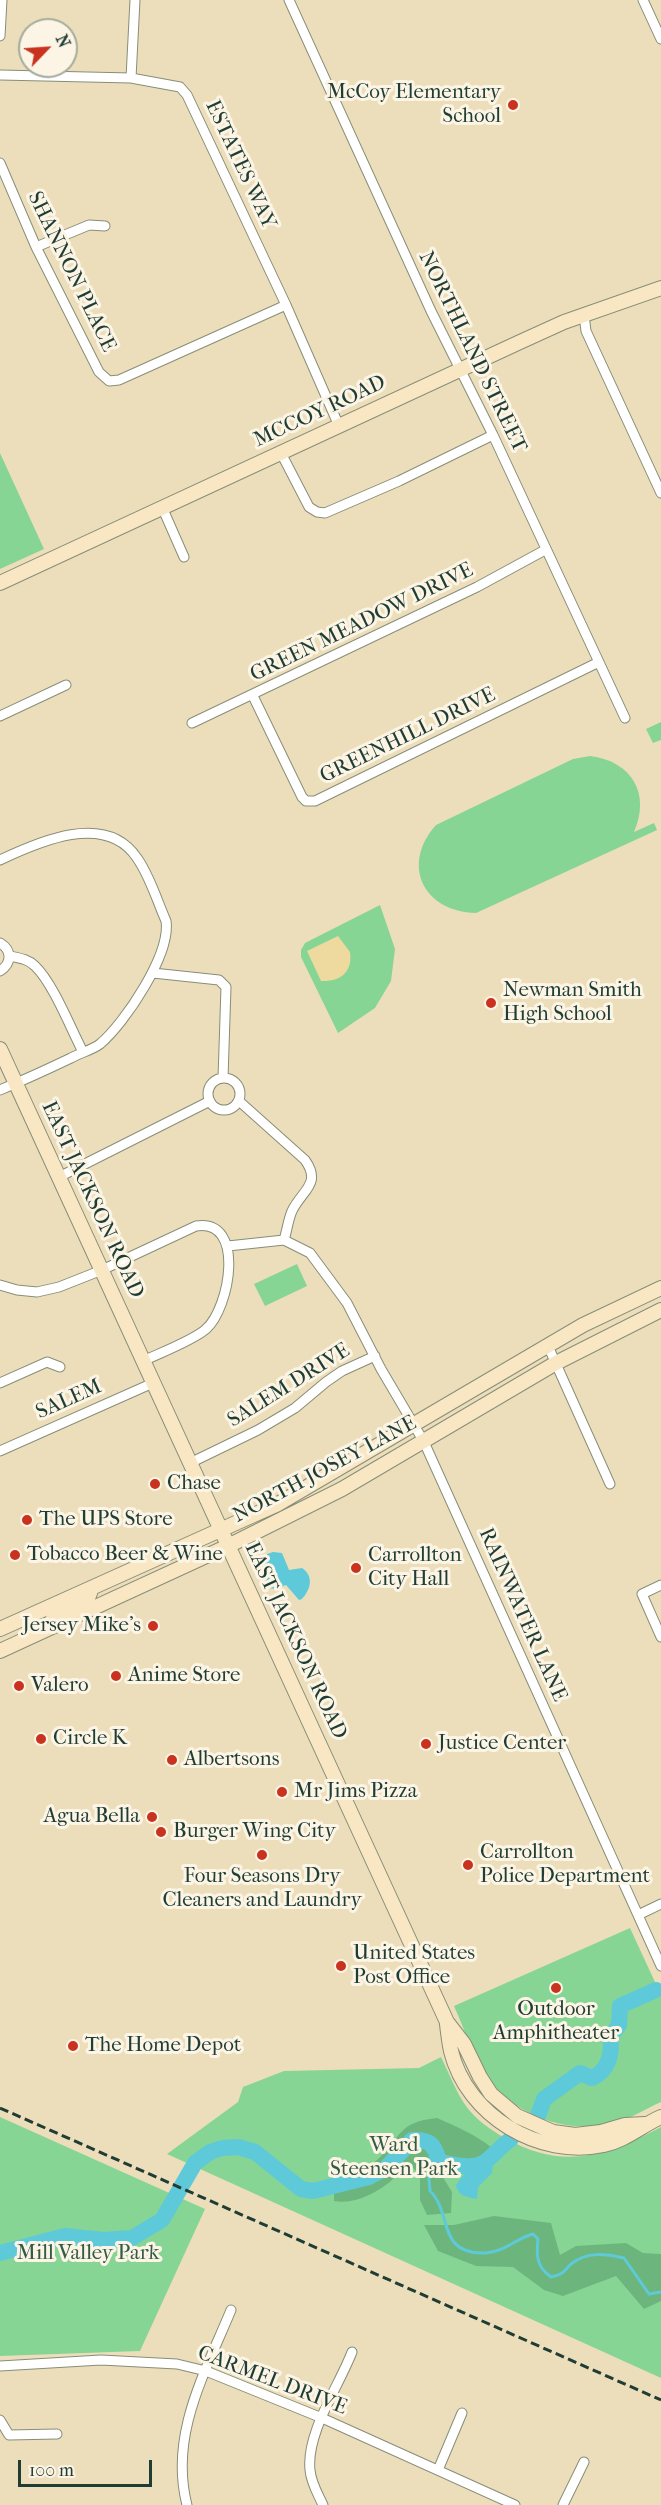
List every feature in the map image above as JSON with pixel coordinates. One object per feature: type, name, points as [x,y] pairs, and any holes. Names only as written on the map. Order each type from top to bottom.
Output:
[{"type":"street","points":[[0,36],[2,0]]},
{"type":"street","points":[[132,78],[135,0]]},
{"type":"street","name":"NORTHLAND STREET","points":[[289,0],[431,310],[462,369],[625,718]]},
{"type":"street","points":[[643,0],[661,39]]},
{"type":"street","name":"ESTATES WAY","points":[[0,75],[132,78],[180,87],[187,95],[286,305],[339,426]]},
{"type":"street","name":"SHANNON PLACE","points":[[0,163],[36,247],[99,372],[109,381],[119,380],[286,305]]},
{"type":"street","points":[[36,247],[89,225],[105,226]]},
{"type":"street","name":"MCCOY ROAD","points":[[0,583],[462,369],[584,315],[661,288]]},
{"type":"street","points":[[584,315],[586,331],[661,493]]},
{"type":"street","points":[[281,453],[309,507],[317,513],[325,513],[493,435]]},
{"type":"street","points":[[162,507],[184,557]]},
{"type":"street","name":"GREEN MEADOW DRIVE","points":[[192,723],[253,696],[477,587],[545,550]]},
{"type":"street","name":"GREENHILL DRIVE","points":[[253,696],[302,797],[306,801],[315,801],[598,662]]},
{"type":"street","points":[[0,716],[66,685]]},
{"type":"street","points":[[0,860],[32,845],[61,836],[102,835],[131,850],[138,858],[166,921],[166,943],[153,973],[113,1032],[98,1045],[0,1090]]},
{"type":"street","points":[[0,943],[6,947],[10,956],[7,966],[0,971]]},
{"type":"street","points":[[10,956],[26,959],[36,966],[83,1052]]},
{"type":"street","points":[[153,973],[219,980],[226,987],[223,1078]]},
{"type":"street","name":"EAST JACKSON ROAD","points":[[0,1049],[447,2022],[464,2044],[480,2077],[491,2094],[517,2116],[554,2132],[575,2135],[601,2132],[625,2125],[645,2124],[661,2117]]},
{"type":"street","points":[[228,1245],[284,1240],[292,1211],[312,1182],[311,1169],[305,1160],[239,1101],[238,1087],[232,1080],[223,1078],[210,1086],[208,1091],[210,1101],[222,1110],[232,1108],[239,1101]]},
{"type":"street","points":[[59,1177],[210,1101]]},
{"type":"street","points":[[0,1285],[37,1292],[59,1287],[102,1270],[196,1226],[213,1227],[222,1233],[228,1245],[225,1295],[220,1310],[206,1330],[143,1361]]},
{"type":"street","name":"RAINWATER LANE","points":[[284,1240],[310,1252],[322,1266],[347,1303],[424,1442],[661,1966]]},
{"type":"street","points":[[657,1290],[661,1310]]},
{"type":"street","name":"NORTH JOSEY LANE","points":[[0,1629],[278,1504],[583,1325],[657,1290]]},
{"type":"street","name":"NORTH JOSEY LANE","points":[[0,1651],[228,1546],[342,1489],[555,1363],[661,1310]]},
{"type":"street","points":[[548,1346],[610,1484]]},
{"type":"street","name":"SALEM DRIVE","points":[[190,1463],[258,1430],[295,1408],[342,1371],[375,1356]]},
{"type":"street","points":[[0,1383],[46,1362],[60,1367]]},
{"type":"street","name":"SALEM","points":[[0,1451],[153,1383]]},
{"type":"street","points":[[100,1606],[102,1596],[108,1590],[136,1575],[139,1568]]},
{"type":"street","points":[[661,1585],[642,1594],[661,1637]]},
{"type":"street","points":[[45,1631],[52,1618],[86,1601],[91,1588]]},
{"type":"street","points":[[638,1915],[661,1904]]},
{"type":"street","points":[[187,2505],[182,2452],[189,2412],[231,2310]]},
{"type":"street","points":[[323,2505],[309,2469],[312,2445],[352,2352]]},
{"type":"street","name":"CARMEL DRIVE","points":[[0,2366],[27,2362],[129,2361],[177,2364],[206,2371],[322,2418],[515,2505]]},
{"type":"street","points":[[438,2470],[462,2413]]},
{"type":"street","points":[[0,2420],[9,2435],[57,2434]]},
{"type":"street","points":[[563,2505],[584,2463]]},
{"type":"street","points":[[488,2505],[491,2494]]},
{"type":"green space","points":[[0,453],[44,549],[0,569]]},
{"type":"green space","points":[[661,722],[661,740],[653,743],[646,729]]},
{"type":"green space","points":[[590,756],[605,759],[617,765],[627,772],[634,782],[639,793],[640,805],[639,818],[634,832],[654,823],[657,830],[476,913],[458,911],[431,895],[423,884],[419,870],[420,855],[425,840],[436,825],[573,759]]},
{"type":"green space","points":[[380,905],[395,949],[391,981],[375,1008],[338,1033],[301,957],[301,950],[305,943]]},
{"type":"green space","points":[[297,1264],[307,1286],[265,1306],[254,1284]]},
{"type":"green space","points":[[630,1928],[661,1995],[661,2102],[623,2120],[592,2126],[557,2123],[524,2110],[496,2088],[485,2074],[454,2006]]},
{"type":"green space","name":"Ward Steensen Park","points":[[441,2057],[459,2095],[474,2116],[494,2132],[526,2148],[565,2157],[584,2156],[622,2146],[661,2127],[661,2378],[167,2154],[238,2102],[243,2087],[284,2071],[419,2068]]},
{"type":"green space","name":"Mill Valley Park","points":[[0,2117],[205,2209],[140,2351],[0,2356]]},
{"type":"green space","points":[[437,2118],[466,2131],[492,2148],[493,2152],[469,2163],[451,2161],[444,2179],[452,2192],[451,2213],[427,2215],[420,2200],[420,2174],[408,2164],[391,2181],[372,2194],[357,2200],[334,2201],[334,2183],[338,2179],[373,2163],[407,2127],[424,2120]]},
{"type":"green space","points":[[494,2216],[551,2223],[560,2255],[576,2246],[626,2243],[643,2253],[661,2254],[661,2301],[644,2309],[616,2276],[563,2296],[544,2290],[513,2267],[476,2266],[438,2251],[424,2225],[454,2225]]},
{"type":"sand","points":[[338,936],[350,952],[349,965],[339,978],[321,981],[307,951]]},
{"type":"water","points":[[282,1553],[289,1570],[302,1568],[306,1571],[310,1583],[302,1599],[299,1600],[286,1585],[275,1589],[269,1588],[262,1569],[267,1554]]},
{"type":"water","points":[[497,2147],[502,2154],[493,2163],[492,2173],[478,2187],[477,2199],[461,2194],[456,2185],[465,2173],[453,2169],[453,2163],[476,2164]]},
{"type":"waterway","points":[[538,2116],[544,2099],[580,2073],[592,2078],[602,2071],[610,2056],[610,2037],[619,2025],[620,2006],[656,1990]]},
{"type":"waterway","points":[[0,2253],[65,2236],[104,2240],[132,2238],[162,2220],[195,2163],[210,2152],[222,2148],[238,2147],[255,2152],[301,2189],[313,2191],[369,2177],[386,2168],[412,2140],[423,2140],[430,2144],[439,2161],[471,2166],[484,2162],[511,2139]]},
{"type":"waterway","points":[[434,2145],[428,2168],[430,2191],[437,2200],[452,2240],[459,2247],[470,2252],[493,2252],[533,2234],[538,2239],[537,2251],[540,2265],[551,2277],[561,2274],[571,2264],[584,2257],[610,2255],[624,2258],[649,2294],[661,2292]]},
{"type":"railway","points":[[0,2108],[661,2400]]},
{"type":"place","name":"McCoy Elementary School","points":[[513,105]]},
{"type":"place","name":"Newman Smith High School","points":[[491,1003]]},
{"type":"place","name":"Chase","points":[[155,1484]]},
{"type":"place","name":"The UPS Store","points":[[27,1520]]},
{"type":"place","name":"Tobacco Beer & Wine","points":[[15,1555]]},
{"type":"place","name":"Carrollton City Hall","points":[[356,1568]]},
{"type":"place","name":"Jersey Mike's","points":[[153,1626]]},
{"type":"place","name":"Anime Store","points":[[116,1676]]},
{"type":"place","name":"Valero","points":[[19,1686]]},
{"type":"place","name":"Circle K","points":[[41,1739]]},
{"type":"place","name":"Justice Center","points":[[426,1744]]},
{"type":"place","name":"Albertsons","points":[[172,1760]]},
{"type":"place","name":"Mr Jims Pizza","points":[[282,1792]]},
{"type":"place","name":"Agua Bella","points":[[152,1817]]},
{"type":"place","name":"Burger Wing City","points":[[161,1832]]},
{"type":"place","name":"Four Seasons Dry Cleaners and Laundry","points":[[262,1855]]},
{"type":"place","name":"Carrollton Police Department","points":[[468,1865]]},
{"type":"place","name":"United States Post Office","points":[[341,1966]]},
{"type":"place","name":"Outdoor Amphitheater","points":[[556,1988]]},
{"type":"place","name":"The Home Depot","points":[[73,2046]]}]
